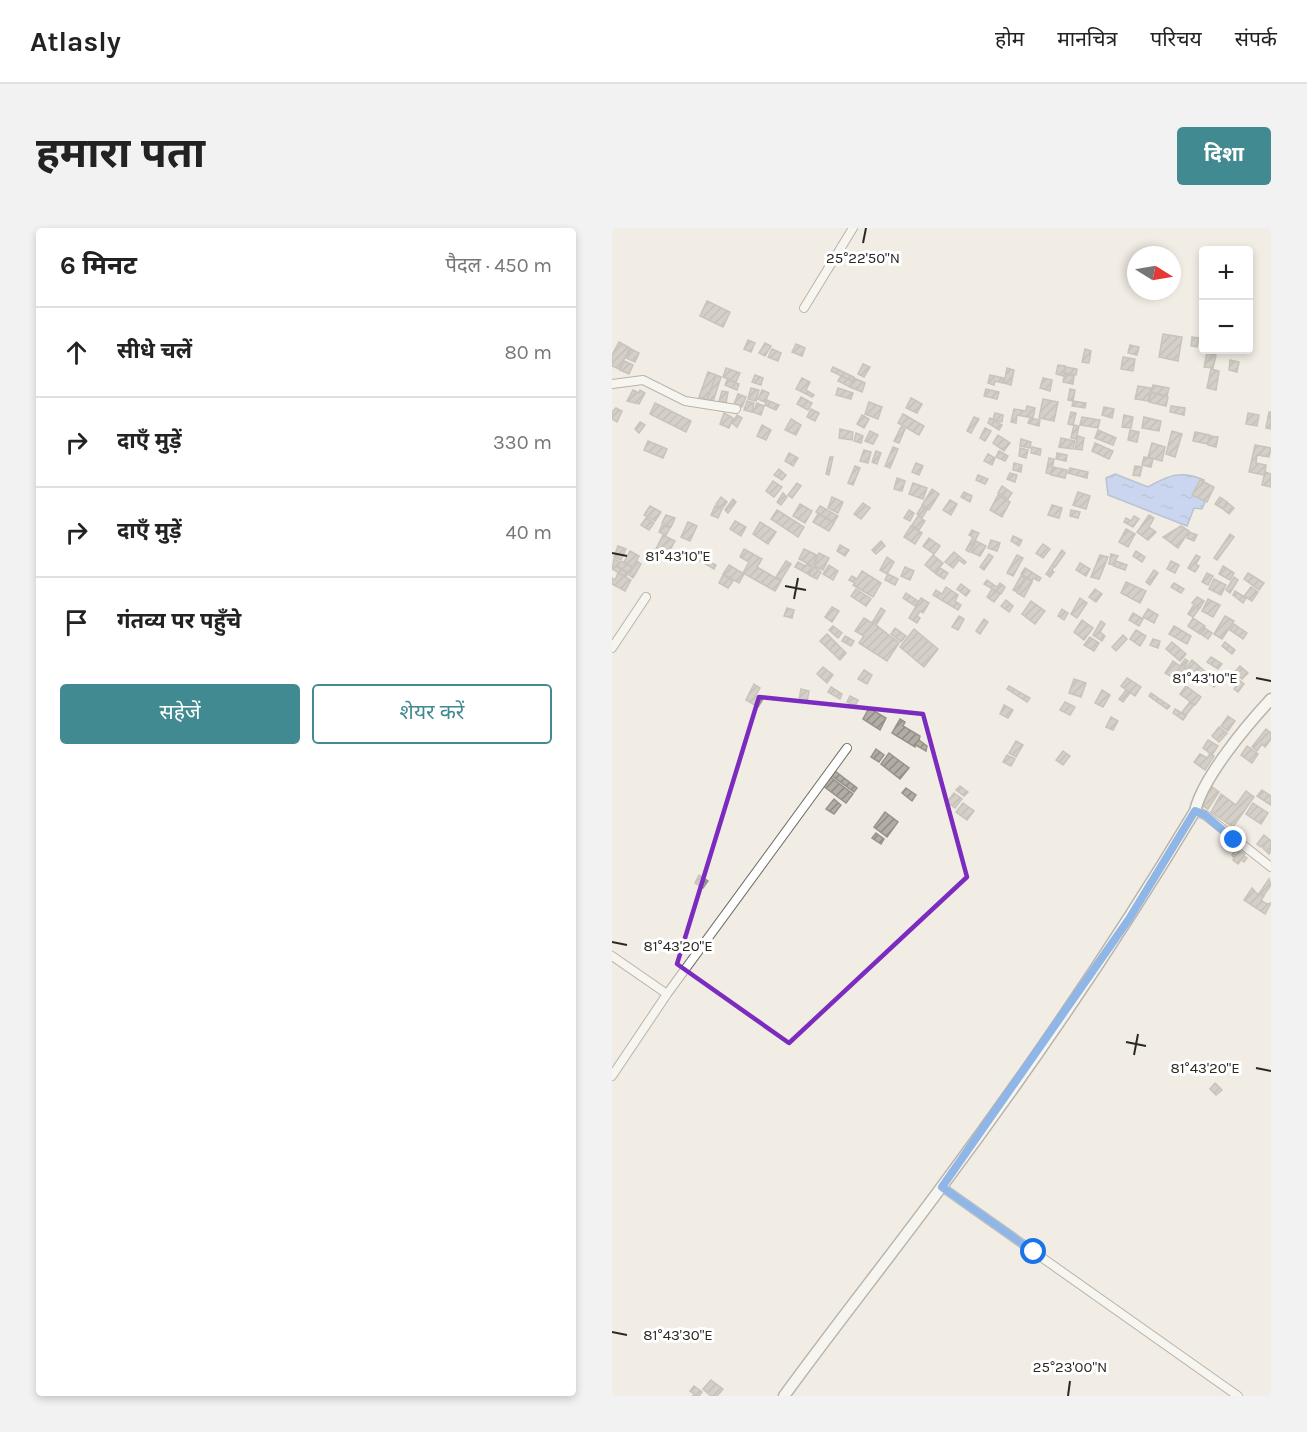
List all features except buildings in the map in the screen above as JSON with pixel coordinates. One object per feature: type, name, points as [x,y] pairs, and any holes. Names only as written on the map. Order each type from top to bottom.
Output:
[{"type":"street","points":[[804,308],[853,228]]},
{"type":"street","points":[[612,384],[644,380],[685,401],[736,409]]},
{"type":"street","points":[[612,648],[646,597]]},
{"type":"street","points":[[784,1396],[942,1187],[1129,919],[1195,811],[1197,800],[1232,745],[1271,699]]},
{"type":"street","points":[[612,1076],[667,994],[847,748]]},
{"type":"street","points":[[1195,811],[1205,815],[1270,864]]},
{"type":"street","points":[[612,956],[667,994]]},
{"type":"street","points":[[942,1187],[1238,1396]]},
{"type":"highlighted area","points":[[759,697],[923,714],[967,877],[789,1043],[677,964]]},
{"type":"water","points":[[1115,474],[1148,487],[1175,475],[1196,477],[1204,480],[1195,495],[1205,502],[1202,509],[1194,508],[1187,526],[1108,495],[1106,478]]},
{"type":"route","points":[[1034,1252],[942,1187],[1129,919],[1195,811],[1205,815],[1234,840]]}]
